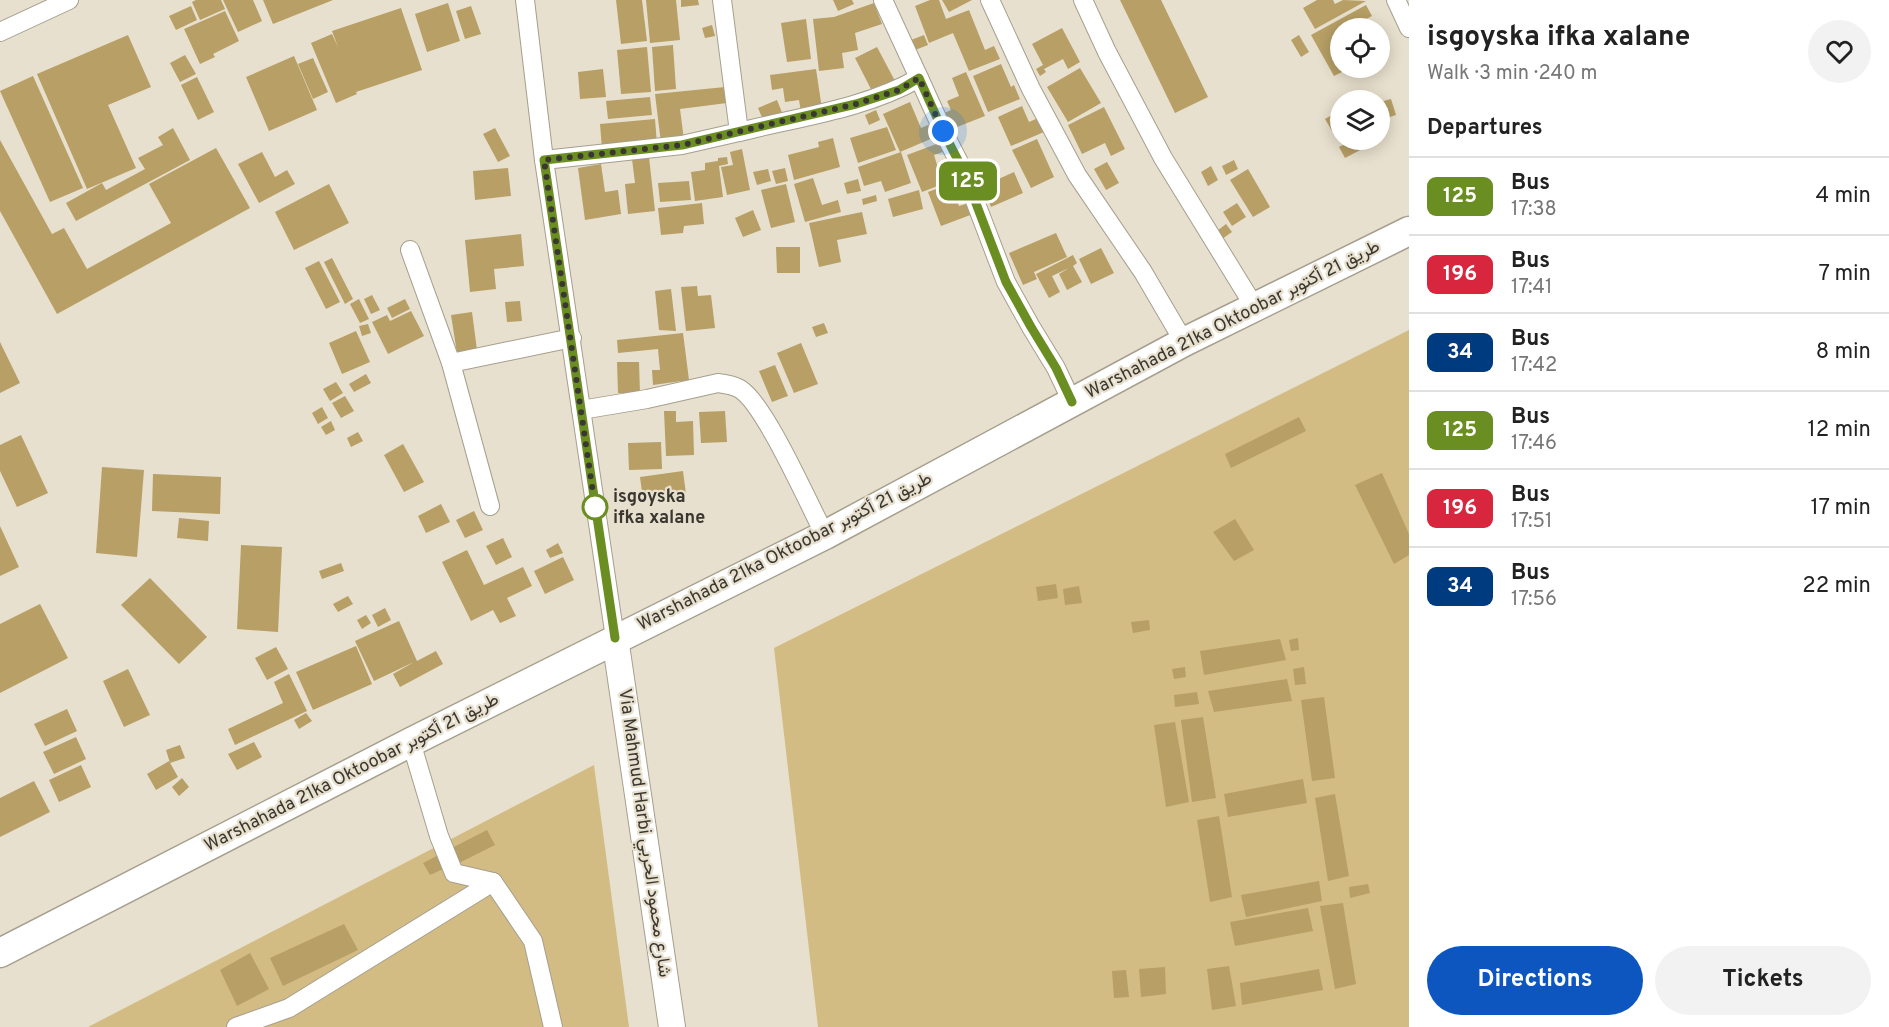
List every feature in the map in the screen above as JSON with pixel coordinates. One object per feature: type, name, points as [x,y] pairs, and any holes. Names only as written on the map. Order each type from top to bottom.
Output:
[{"type":"main road","name":"Warshahada 21ka Oktoobar طريق 21 أكتوبر","points":[[0,953],[615,638],[825,535],[1184,342],[1409,231]]},
{"type":"street","points":[[0,32],[69,0]]},
{"type":"street","points":[[525,0],[544,160],[615,638]]},
{"type":"street","points":[[722,0],[739,132]]},
{"type":"street","points":[[883,0],[964,172],[1006,282],[1056,368],[1072,402]]},
{"type":"street","points":[[990,0],[1021,69],[1077,176],[1143,272],[1184,342]]},
{"type":"street","points":[[1083,0],[1107,52],[1163,158],[1254,306]]},
{"type":"street","points":[[1396,0],[1409,28]]},
{"type":"street","points":[[544,160],[682,145],[856,104],[899,90],[919,78]]},
{"type":"street","points":[[410,250],[451,363],[490,506]]},
{"type":"street","points":[[451,363],[572,338]]},
{"type":"street","points":[[580,410],[647,399],[718,383],[730,384],[742,390],[769,425],[825,535]]},
{"type":"street","name":"Via Mahmud Harbi شارع محمود الحربي","points":[[615,638],[672,1027]]},
{"type":"street","points":[[411,742],[439,836],[454,873],[493,882],[533,941],[553,1027]]},
{"type":"street","points":[[236,1027],[289,1008],[493,882]]},
{"type":"street","points":[[285,1027],[289,1008]]},
{"type":"shaded area","points":[[1409,330],[1409,1027],[818,1027],[774,648]]},
{"type":"shaded area","points":[[594,765],[629,1027],[88,1027]]},
{"type":"building","points":[[221,0],[225,9],[200,20],[192,2]]},
{"type":"building","points":[[223,0],[253,0],[262,21],[238,32]]},
{"type":"building","points":[[263,0],[333,0],[273,24]]},
{"type":"building","points":[[616,0],[642,0],[647,41],[621,44]]},
{"type":"building","points":[[646,0],[676,0],[680,40],[650,43]]},
{"type":"building","points":[[681,0],[698,0],[699,5],[681,7]]},
{"type":"building","points":[[833,0],[852,0],[854,4],[838,11]]},
{"type":"building","points":[[930,0],[939,0],[946,19],[969,10],[985,50],[994,46],[1000,59],[969,71],[953,33],[929,43],[915,6]]},
{"type":"building","points":[[942,0],[972,0],[949,12]]},
{"type":"building","points":[[1120,0],[1161,0],[1208,97],[1175,113]]},
{"type":"building","points":[[1317,0],[1333,0],[1335,4],[1343,0],[1366,1],[1335,18],[1330,18],[1330,21],[1315,29],[1303,8]]},
{"type":"building","points":[[448,3],[460,41],[427,52],[415,14]]},
{"type":"building","points":[[874,3],[882,24],[855,33],[858,50],[842,53],[844,68],[819,71],[813,19],[834,17]]},
{"type":"building","points":[[1366,5],[1372,16],[1368,18],[1342,18]]},
{"type":"building","points":[[191,6],[197,20],[176,30],[169,16]]},
{"type":"building","points":[[471,6],[481,34],[465,39],[456,11]]},
{"type":"building","points":[[401,8],[422,70],[356,92],[357,94],[336,103],[311,43],[332,34],[338,47],[332,31]]},
{"type":"building","points":[[225,11],[239,41],[213,54],[215,57],[200,64],[184,29]]},
{"type":"building","points":[[806,19],[811,59],[787,62],[781,23]]},
{"type":"building","points":[[712,25],[715,36],[705,38],[702,28]]},
{"type":"building","points":[[1330,25],[1330,69],[1311,35]]},
{"type":"building","points":[[1062,28],[1080,62],[1068,69],[1063,59],[1044,69],[1046,72],[1040,76],[1036,69],[1043,65],[1032,44]]},
{"type":"building","points":[[128,35],[151,87],[108,105],[136,168],[87,189],[37,74]]},
{"type":"building","points":[[924,35],[928,45],[915,50],[911,40]]},
{"type":"building","points":[[1299,35],[1309,52],[1301,57],[1291,40]]},
{"type":"building","points":[[673,45],[676,89],[655,91],[652,47]]},
{"type":"building","points":[[647,47],[651,92],[621,94],[617,50]]},
{"type":"building","points":[[877,47],[895,81],[873,93],[855,58]]},
{"type":"building","points":[[185,55],[196,74],[180,82],[170,63]]},
{"type":"building","points":[[294,56],[317,110],[269,131],[246,77]]},
{"type":"building","points":[[313,58],[328,92],[313,99],[298,64]]},
{"type":"building","points":[[1001,64],[1011,87],[1014,85],[1020,99],[988,112],[973,76]]},
{"type":"building","points":[[1080,68],[1101,103],[1068,122],[1047,87]]},
{"type":"building","points":[[603,69],[606,97],[580,99],[578,72]]},
{"type":"building","points":[[816,69],[822,109],[801,112],[799,100],[785,102],[783,88],[772,90],[770,75]]},
{"type":"building","points":[[966,72],[985,116],[947,131],[940,115],[951,110],[947,101],[959,96],[952,78]]},
{"type":"building","points":[[33,76],[83,188],[50,202],[0,91]]},
{"type":"building","points":[[197,77],[214,112],[198,120],[181,85]]},
{"type":"building","points":[[725,87],[727,103],[680,109],[684,140],[661,143],[655,94]]},
{"type":"building","points":[[650,97],[652,115],[608,119],[606,101]]},
{"type":"building","points":[[1390,99],[1396,115],[1390,117]]},
{"type":"building","points":[[777,100],[783,115],[764,122],[758,108]]},
{"type":"building","points":[[910,102],[921,128],[935,122],[940,135],[900,152],[883,114]]},
{"type":"building","points":[[1022,106],[1029,122],[1038,118],[1044,132],[1011,146],[998,117]]},
{"type":"building","points":[[1104,107],[1125,149],[1111,156],[1105,143],[1082,154],[1068,125]]},
{"type":"building","points":[[876,110],[880,120],[869,125],[865,115]]},
{"type":"building","points":[[1330,116],[1330,128],[1325,119]]},
{"type":"building","points":[[655,119],[657,144],[602,149],[600,124]]},
{"type":"building","points":[[887,127],[896,150],[858,163],[850,138]]},
{"type":"building","points":[[173,128],[190,160],[76,221],[66,203],[102,183],[106,190],[145,169],[138,158],[163,145],[158,137]]},
{"type":"building","points":[[495,128],[510,156],[498,162],[483,134]]},
{"type":"building","points":[[833,138],[840,167],[794,180],[788,155],[819,147],[818,142]]},
{"type":"building","points":[[1037,139],[1054,177],[1031,188],[1012,150]]},
{"type":"building","points":[[0,140],[52,234],[64,228],[87,269],[171,223],[149,184],[216,148],[250,208],[57,314],[0,211]]},
{"type":"building","points":[[939,143],[943,152],[934,155],[938,168],[955,161],[961,177],[922,192],[907,155]]},
{"type":"building","points":[[742,149],[750,190],[727,195],[721,167],[733,165],[730,152]]},
{"type":"building","points":[[1341,150],[1360,150],[1345,158]]},
{"type":"building","points":[[262,152],[275,177],[287,170],[295,184],[259,203],[238,164]]},
{"type":"building","points":[[901,152],[911,183],[885,192],[881,181],[864,186],[858,167]]},
{"type":"building","points":[[649,157],[655,211],[628,214],[625,184],[635,183],[632,159]]},
{"type":"building","points":[[727,157],[728,164],[719,166],[723,197],[695,201],[691,172],[705,170],[705,163]]},
{"type":"building","points":[[1234,160],[1238,169],[1226,175],[1222,166]]},
{"type":"building","points":[[1107,162],[1119,183],[1106,190],[1094,169]]},
{"type":"building","points":[[601,164],[605,192],[618,190],[621,214],[585,220],[578,168]]},
{"type":"building","points":[[1211,166],[1218,180],[1208,186],[1201,172]]},
{"type":"building","points":[[508,168],[511,196],[475,200],[473,171]]},
{"type":"building","points":[[785,168],[788,181],[776,184],[772,171]]},
{"type":"building","points":[[768,169],[771,181],[757,185],[753,172]]},
{"type":"building","points":[[1248,169],[1270,207],[1253,217],[1230,180]]},
{"type":"building","points":[[990,172],[994,181],[1014,172],[1023,193],[991,207],[978,177]]},
{"type":"building","points":[[813,178],[822,205],[838,200],[841,212],[805,222],[794,184]]},
{"type":"building","points":[[858,179],[861,191],[847,194],[844,183]]},
{"type":"building","points":[[689,181],[691,200],[660,202],[658,183]]},
{"type":"building","points":[[958,181],[961,189],[953,191],[959,206],[969,203],[973,214],[941,226],[928,192]]},
{"type":"building","points":[[329,184],[349,223],[294,250],[275,212]]},
{"type":"building","points":[[786,184],[795,222],[771,228],[761,190]]},
{"type":"building","points":[[919,190],[923,209],[893,217],[888,199]]},
{"type":"building","points":[[876,195],[877,201],[863,205],[862,199]]},
{"type":"building","points":[[702,203],[704,224],[684,226],[683,233],[661,235],[658,208]]},
{"type":"building","points":[[1237,203],[1246,217],[1232,226],[1223,212]]},
{"type":"building","points":[[753,210],[761,230],[743,237],[735,218]]},
{"type":"building","points":[[862,212],[867,234],[837,240],[841,262],[819,267],[809,223]]},
{"type":"building","points":[[1226,224],[1232,232],[1222,239],[1217,231]]},
{"type":"building","points":[[1056,233],[1067,257],[1034,272],[1037,279],[1023,285],[1009,253]]},
{"type":"building","points":[[521,234],[524,266],[494,269],[496,289],[470,292],[465,240]]},
{"type":"building","points":[[776,247],[800,247],[800,273],[777,273]]},
{"type":"building","points":[[1101,248],[1114,273],[1091,284],[1079,259]]},
{"type":"building","points":[[1073,255],[1077,263],[1073,266],[1082,282],[1067,290],[1059,274],[1069,268],[1052,276],[1060,292],[1049,298],[1036,274]]},
{"type":"building","points":[[332,258],[353,299],[345,304],[324,262]]},
{"type":"building","points":[[319,261],[340,302],[326,309],[305,268]]},
{"type":"building","points":[[697,286],[698,296],[711,295],[715,328],[686,331],[681,287]]},
{"type":"building","points":[[671,289],[676,331],[659,330],[655,291]]},
{"type":"building","points":[[372,295],[380,310],[371,314],[364,299]]},
{"type":"building","points":[[359,299],[369,319],[360,323],[350,304]]},
{"type":"building","points":[[405,299],[410,309],[392,318],[387,308]]},
{"type":"building","points":[[520,301],[522,321],[507,322],[505,302]]},
{"type":"building","points":[[411,311],[424,336],[388,354],[372,322],[387,315],[390,321]]},
{"type":"building","points":[[472,312],[477,350],[457,353],[451,315]]},
{"type":"building","points":[[824,323],[828,333],[816,337],[812,327]]},
{"type":"building","points":[[368,324],[371,333],[362,336],[359,326]]},
{"type":"building","points":[[356,331],[370,362],[342,374],[329,343]]},
{"type":"building","points":[[683,333],[689,380],[653,385],[652,370],[660,370],[658,349],[618,353],[617,340]]},
{"type":"building","points":[[0,342],[20,383],[0,393]]},
{"type":"building","points":[[801,343],[818,384],[794,393],[777,353]]},
{"type":"building","points":[[617,362],[639,362],[640,393],[618,393]]},
{"type":"building","points":[[775,365],[788,396],[772,402],[759,371]]},
{"type":"building","points":[[366,374],[371,383],[354,392],[349,384]]},
{"type":"building","points":[[336,382],[343,393],[330,401],[323,389]]},
{"type":"building","points":[[345,396],[354,411],[341,418],[332,403]]},
{"type":"building","points":[[322,407],[328,418],[318,424],[312,413]]},
{"type":"building","points":[[664,411],[676,411],[676,422],[693,421],[694,455],[666,456]]},
{"type":"building","points":[[725,411],[727,442],[701,443],[699,412]]},
{"type":"building","points":[[1299,417],[1306,431],[1231,468],[1225,454]]},
{"type":"building","points":[[331,421],[335,430],[326,435],[321,427]]},
{"type":"building","points":[[358,432],[363,441],[351,447],[347,438]]},
{"type":"building","points":[[21,435],[48,493],[17,507],[0,471],[0,445]]},
{"type":"building","points":[[661,442],[662,469],[629,470],[628,443]]},
{"type":"building","points":[[403,444],[424,482],[404,492],[384,455]]},
{"type":"building","points":[[102,467],[144,470],[137,557],[96,553]]},
{"type":"building","points":[[683,471],[686,494],[643,500],[640,477]]},
{"type":"building","points":[[1382,473],[1409,534],[1409,555],[1394,564],[1355,485]]},
{"type":"building","points":[[153,474],[221,477],[220,514],[152,511]]},
{"type":"building","points":[[441,504],[450,522],[426,533],[418,516]]},
{"type":"building","points":[[474,511],[483,530],[465,538],[456,520]]},
{"type":"building","points":[[179,518],[209,521],[208,541],[177,538]]},
{"type":"building","points":[[1235,519],[1254,550],[1234,561],[1213,532]]},
{"type":"building","points":[[0,526],[19,567],[0,576]]},
{"type":"building","points":[[503,538],[512,557],[496,565],[486,546]]},
{"type":"building","points":[[558,543],[563,553],[550,558],[546,550]]},
{"type":"building","points":[[241,545],[282,547],[278,632],[237,629]]},
{"type":"building","points":[[467,550],[484,585],[523,567],[532,586],[507,598],[516,616],[500,623],[493,610],[471,621],[442,562]]},
{"type":"building","points":[[563,557],[574,580],[545,594],[534,571]]},
{"type":"building","points":[[341,563],[344,571],[322,579],[319,571]]},
{"type":"building","points":[[150,578],[207,637],[179,664],[121,605]]},
{"type":"building","points":[[1056,584],[1058,598],[1038,601],[1036,587]]},
{"type":"building","points":[[1079,586],[1082,603],[1065,605],[1063,589]]},
{"type":"building","points":[[348,596],[353,604],[338,612],[333,604]]},
{"type":"building","points":[[40,604],[68,658],[0,693],[0,624]]},
{"type":"building","points":[[385,608],[391,620],[378,627],[372,615]]},
{"type":"building","points":[[366,615],[371,623],[362,629],[357,620]]},
{"type":"building","points":[[1149,620],[1150,630],[1133,633],[1131,622]]},
{"type":"building","points":[[399,621],[417,661],[436,651],[443,664],[400,687],[393,674],[414,662],[374,681],[355,641]]},
{"type":"building","points":[[1298,638],[1299,650],[1291,651],[1289,640]]},
{"type":"building","points":[[1280,639],[1286,660],[1204,675],[1200,651]]},
{"type":"building","points":[[356,646],[372,684],[313,710],[296,672]]},
{"type":"building","points":[[276,647],[288,669],[267,680],[255,658]]},
{"type":"building","points":[[1185,667],[1186,677],[1174,679],[1172,669]]},
{"type":"building","points":[[1304,667],[1306,684],[1295,685],[1293,669]]},
{"type":"building","points":[[128,669],[150,715],[124,727],[103,681]]},
{"type":"building","points":[[289,674],[307,711],[235,745],[228,729],[283,703],[274,682]]},
{"type":"building","points":[[1287,679],[1292,701],[1214,712],[1208,691]]},
{"type":"building","points":[[1197,692],[1199,704],[1175,707],[1174,695]]},
{"type":"building","points":[[1324,697],[1335,778],[1312,781],[1301,700]]},
{"type":"building","points":[[67,709],[77,731],[45,746],[34,724]]},
{"type":"building","points":[[306,713],[312,721],[299,729],[294,720]]},
{"type":"building","points":[[1203,717],[1216,798],[1192,802],[1181,720]]},
{"type":"building","points":[[1175,722],[1189,802],[1166,807],[1154,725]]},
{"type":"building","points":[[76,737],[86,759],[54,774],[43,752]]},
{"type":"building","points":[[254,742],[262,757],[237,770],[228,754]]},
{"type":"building","points":[[180,745],[185,758],[170,763],[166,750]]},
{"type":"building","points":[[169,761],[178,777],[156,790],[147,774]]},
{"type":"building","points":[[81,765],[91,787],[59,802],[49,780]]},
{"type":"building","points":[[182,778],[189,787],[179,796],[172,787]]},
{"type":"building","points":[[1303,779],[1307,803],[1228,817],[1224,794]]},
{"type":"building","points":[[34,781],[50,812],[0,837],[0,798]]},
{"type":"building","points":[[1335,794],[1349,876],[1328,881],[1315,798]]},
{"type":"building","points":[[1219,816],[1232,897],[1210,902],[1197,820]]},
{"type":"building","points":[[487,830],[495,845],[453,866],[446,851]]},
{"type":"building","points":[[442,853],[450,866],[430,875],[423,863]]},
{"type":"building","points":[[1319,881],[1322,901],[1246,917],[1241,895]]},
{"type":"building","points":[[1368,884],[1370,893],[1350,898],[1349,887]]},
{"type":"building","points":[[1343,903],[1356,984],[1335,989],[1320,906]]},
{"type":"building","points":[[1308,908],[1313,931],[1235,946],[1230,922]]},
{"type":"building","points":[[344,924],[358,950],[283,986],[270,958]]},
{"type":"building","points":[[250,953],[269,989],[237,1006],[220,970]]},
{"type":"building","points":[[1229,966],[1236,1006],[1212,1010],[1207,969]]},
{"type":"building","points":[[1165,967],[1166,994],[1141,997],[1139,969]]},
{"type":"building","points":[[1319,969],[1323,990],[1242,1005],[1240,983]]},
{"type":"building","points":[[1126,970],[1129,997],[1114,998],[1112,971]]},
{"type":"bus line","name":"125","points":[[615,638],[544,160],[682,145],[856,104],[899,90],[919,78],[964,172],[1006,282],[1056,368],[1072,402]]},
{"type":"place","name":"isgoyska ifka xalane","points":[[595,507]]},
{"type":"route","points":[[595,507],[596,513],[544,160],[682,145],[856,104],[899,90],[919,78],[943,131]]}]
